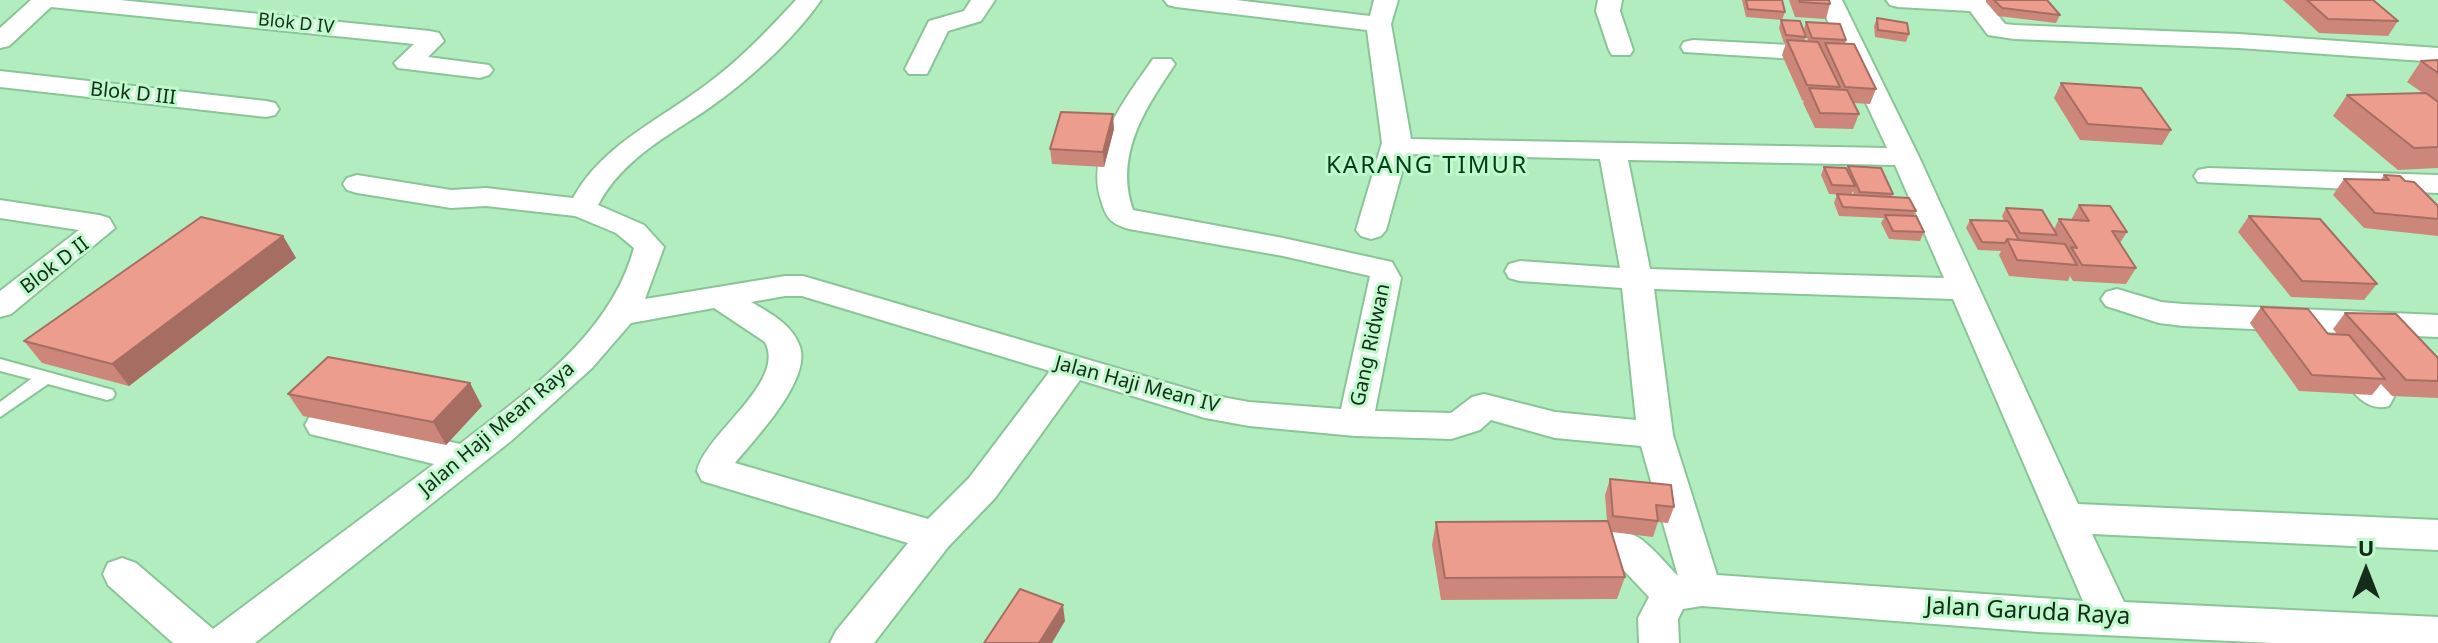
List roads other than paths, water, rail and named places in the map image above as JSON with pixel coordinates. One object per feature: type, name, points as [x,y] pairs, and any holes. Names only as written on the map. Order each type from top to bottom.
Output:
[{"type":"street","points":[[0,41],[47,0]]},
{"type":"street","name":"Blok D IV","points":[[47,0],[430,38],[432,41],[407,63],[480,70]]},
{"type":"street","points":[[357,184],[451,199],[486,197],[582,208],[589,192],[619,158],[721,87],[809,0]]},
{"type":"street","points":[[918,69],[938,26],[973,16],[983,0]]},
{"type":"street","points":[[1176,0],[1382,12],[1396,143],[1371,230]]},
{"type":"street","points":[[1610,0],[1608,11],[1621,50]]},
{"type":"street","points":[[1830,0],[1905,157],[2110,616]]},
{"type":"street","points":[[1898,0],[1975,2],[1997,30],[2014,32],[2239,41],[2438,55]]},
{"type":"street","points":[[1693,47],[1855,55]]},
{"type":"street","name":"Gang Ridwan","points":[[1162,64],[1125,119],[1116,143],[1111,174],[1120,215],[1129,220],[1283,247],[1381,269],[1386,278],[1355,423]]},
{"type":"street","name":"Blok D III","points":[[0,79],[266,109]]},
{"type":"street","points":[[1396,143],[1410,147],[1905,157]]},
{"type":"street","points":[[1612,151],[1637,279],[1655,435],[1687,592]]},
{"type":"street","points":[[2208,176],[2438,184]]},
{"type":"street","name":"Jalan Haji Mean Raya","points":[[225,643],[466,459],[542,396],[621,314],[646,264],[649,247],[641,236],[619,221],[593,215],[582,208]]},
{"type":"street","name":"Blok D II","points":[[0,209],[99,224],[100,228],[99,233],[0,307]]},
{"type":"street","points":[[1520,271],[1637,279],[1963,289]]},
{"type":"street","name":"Jalan Haji Mean IV","points":[[621,314],[785,286],[803,286],[1071,368],[1205,406],[1249,414],[1355,423],[1451,426],[1468,421],[1484,406],[1555,425],[1655,435]]},
{"type":"street","points":[[718,297],[779,336],[785,350],[785,365],[777,388],[717,461],[715,471],[935,536]]},
{"type":"street","points":[[2117,299],[2159,312],[2183,315],[2438,326]]},
{"type":"street","points":[[2319,320],[2377,397]]},
{"type":"street","points":[[850,643],[935,536],[982,488],[1071,368]]},
{"type":"street","points":[[322,425],[466,459]]},
{"type":"street","points":[[2067,518],[2438,535]]},
{"type":"street","points":[[1536,538],[1589,539],[1626,548],[1687,592]]},
{"type":"street","points":[[122,574],[201,643]]},
{"type":"street","points":[[1659,643],[1658,618],[1687,592]]},
{"type":"street","name":"Jalan Garuda Raya","points":[[1687,592],[2043,629],[2110,616],[2438,634]]},
{"type":"lane","points":[[0,365],[107,394]]},
{"type":"lane","points":[[0,411],[46,377]]},
{"type":"district","name":"KARANG TIMUR","points":[[1427,166]]}]
